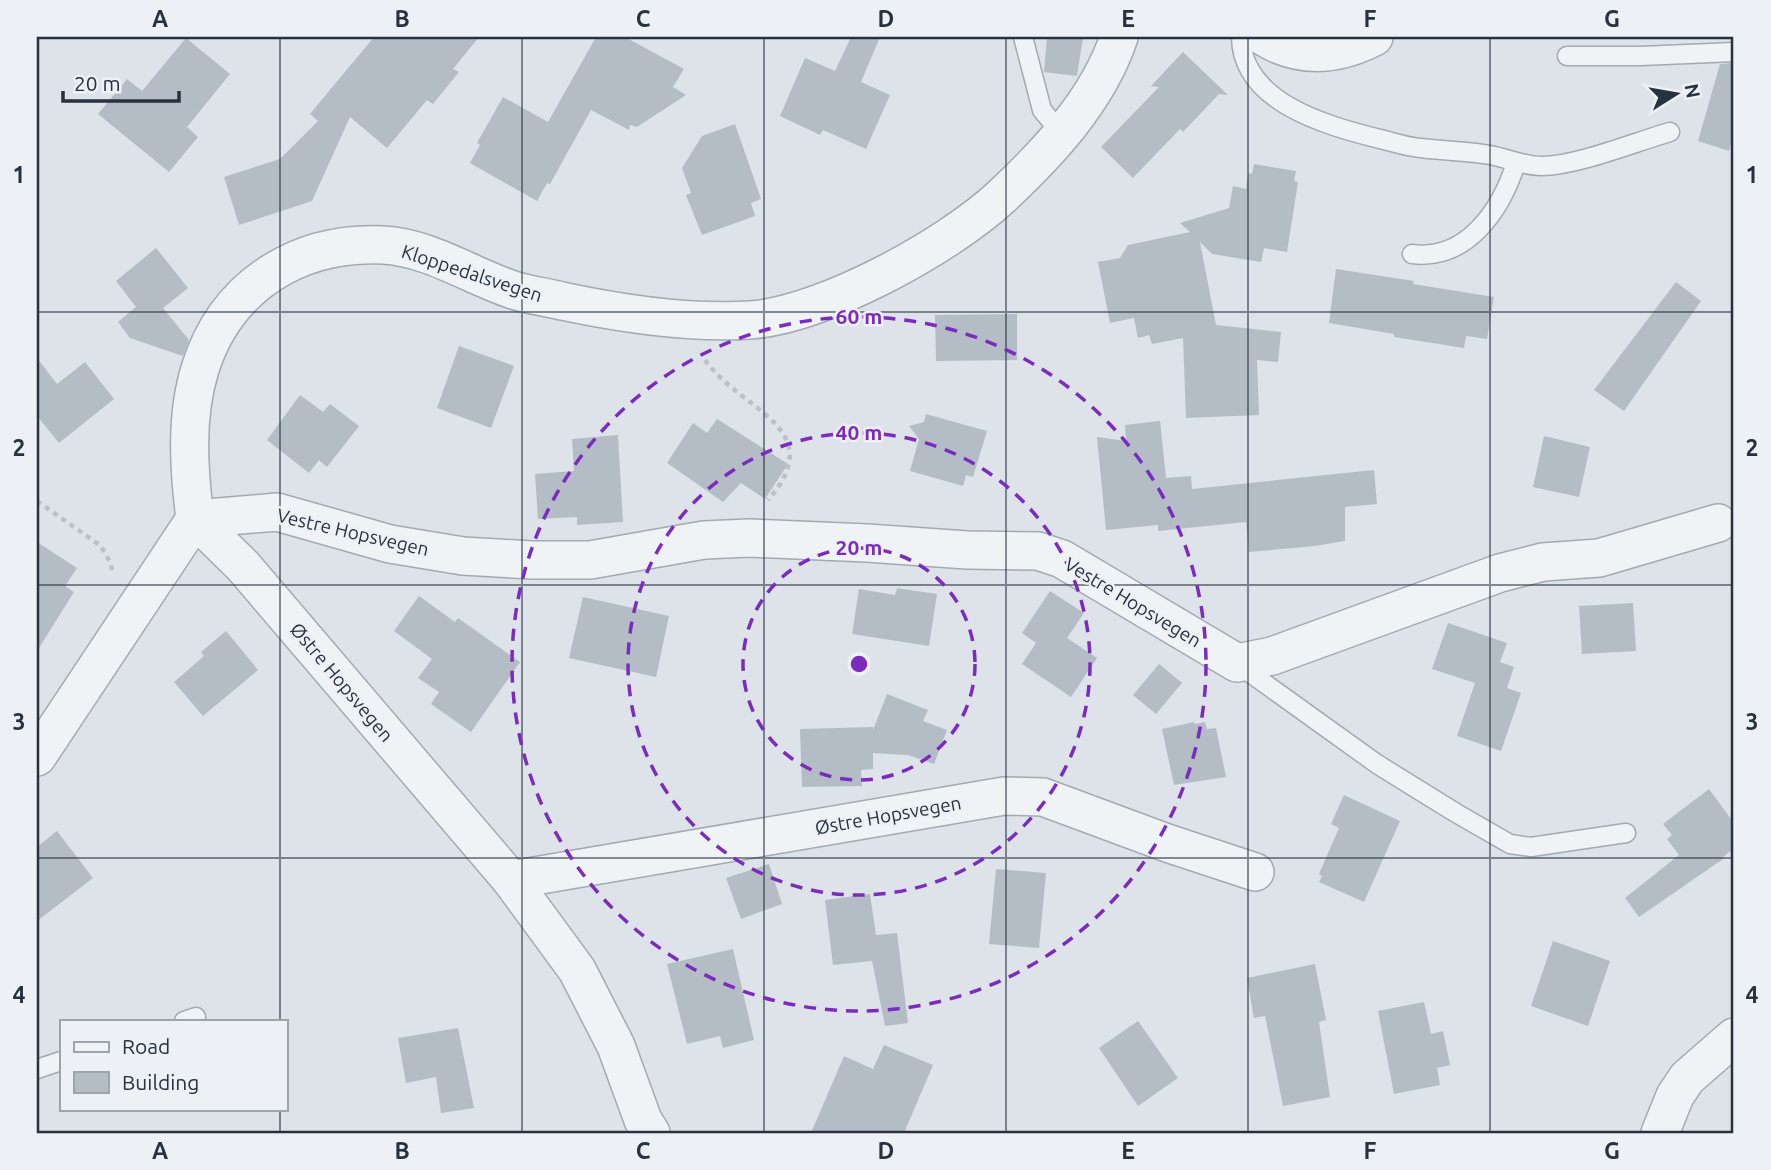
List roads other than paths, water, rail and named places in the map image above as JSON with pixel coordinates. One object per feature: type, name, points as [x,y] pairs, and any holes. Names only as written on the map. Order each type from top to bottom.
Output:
[{"type":"street","name":"Kloppedalsvegen","points":[[195,519],[190,479],[191,421],[200,370],[218,327],[246,293],[281,266],[308,254],[345,246],[385,245],[421,254],[514,290],[648,316],[705,321],[752,320],[801,310],[848,291],[950,238],[988,209],[1029,170],[1098,87],[1119,37]]},
{"type":"street","points":[[1264,37],[1282,48],[1303,52],[1330,52],[1355,47],[1374,37]]},
{"type":"street","name":"Vestre Hopsvegen","points":[[195,519],[277,512],[390,544],[463,556],[532,560],[590,559],[704,540],[749,538],[967,550],[1038,551],[1062,559],[1237,663]]},
{"type":"street","points":[[37,757],[195,519]]},
{"type":"street","name":"Østre Hopsvegen","points":[[195,519],[243,566],[512,880],[577,970],[616,1046],[643,1120],[651,1133]]},
{"type":"street","points":[[1237,663],[1272,656],[1500,573],[1544,562],[1599,558],[1718,523]]},
{"type":"street","name":"Østre Hopsvegen","points":[[512,880],[1004,796],[1043,797],[1255,872]]},
{"type":"street","points":[[1660,1133],[1675,1096],[1687,1078],[1734,1037]]},
{"type":"lane","points":[[1023,37],[1042,110],[1061,133]]},
{"type":"lane","points":[[1241,37],[1241,50],[1249,69],[1264,88],[1290,107],[1336,128],[1418,148],[1491,155],[1516,163],[1543,166],[1568,162],[1670,132]]},
{"type":"lane","points":[[1567,56],[1734,52]]},
{"type":"lane","points":[[1412,254],[1430,256],[1451,250],[1472,236],[1498,205],[1509,186],[1516,163]]},
{"type":"lane","points":[[1237,663],[1377,764],[1510,844],[1531,848],[1626,833]]},
{"type":"lane","points":[[37,1069],[60,1061]]}]
